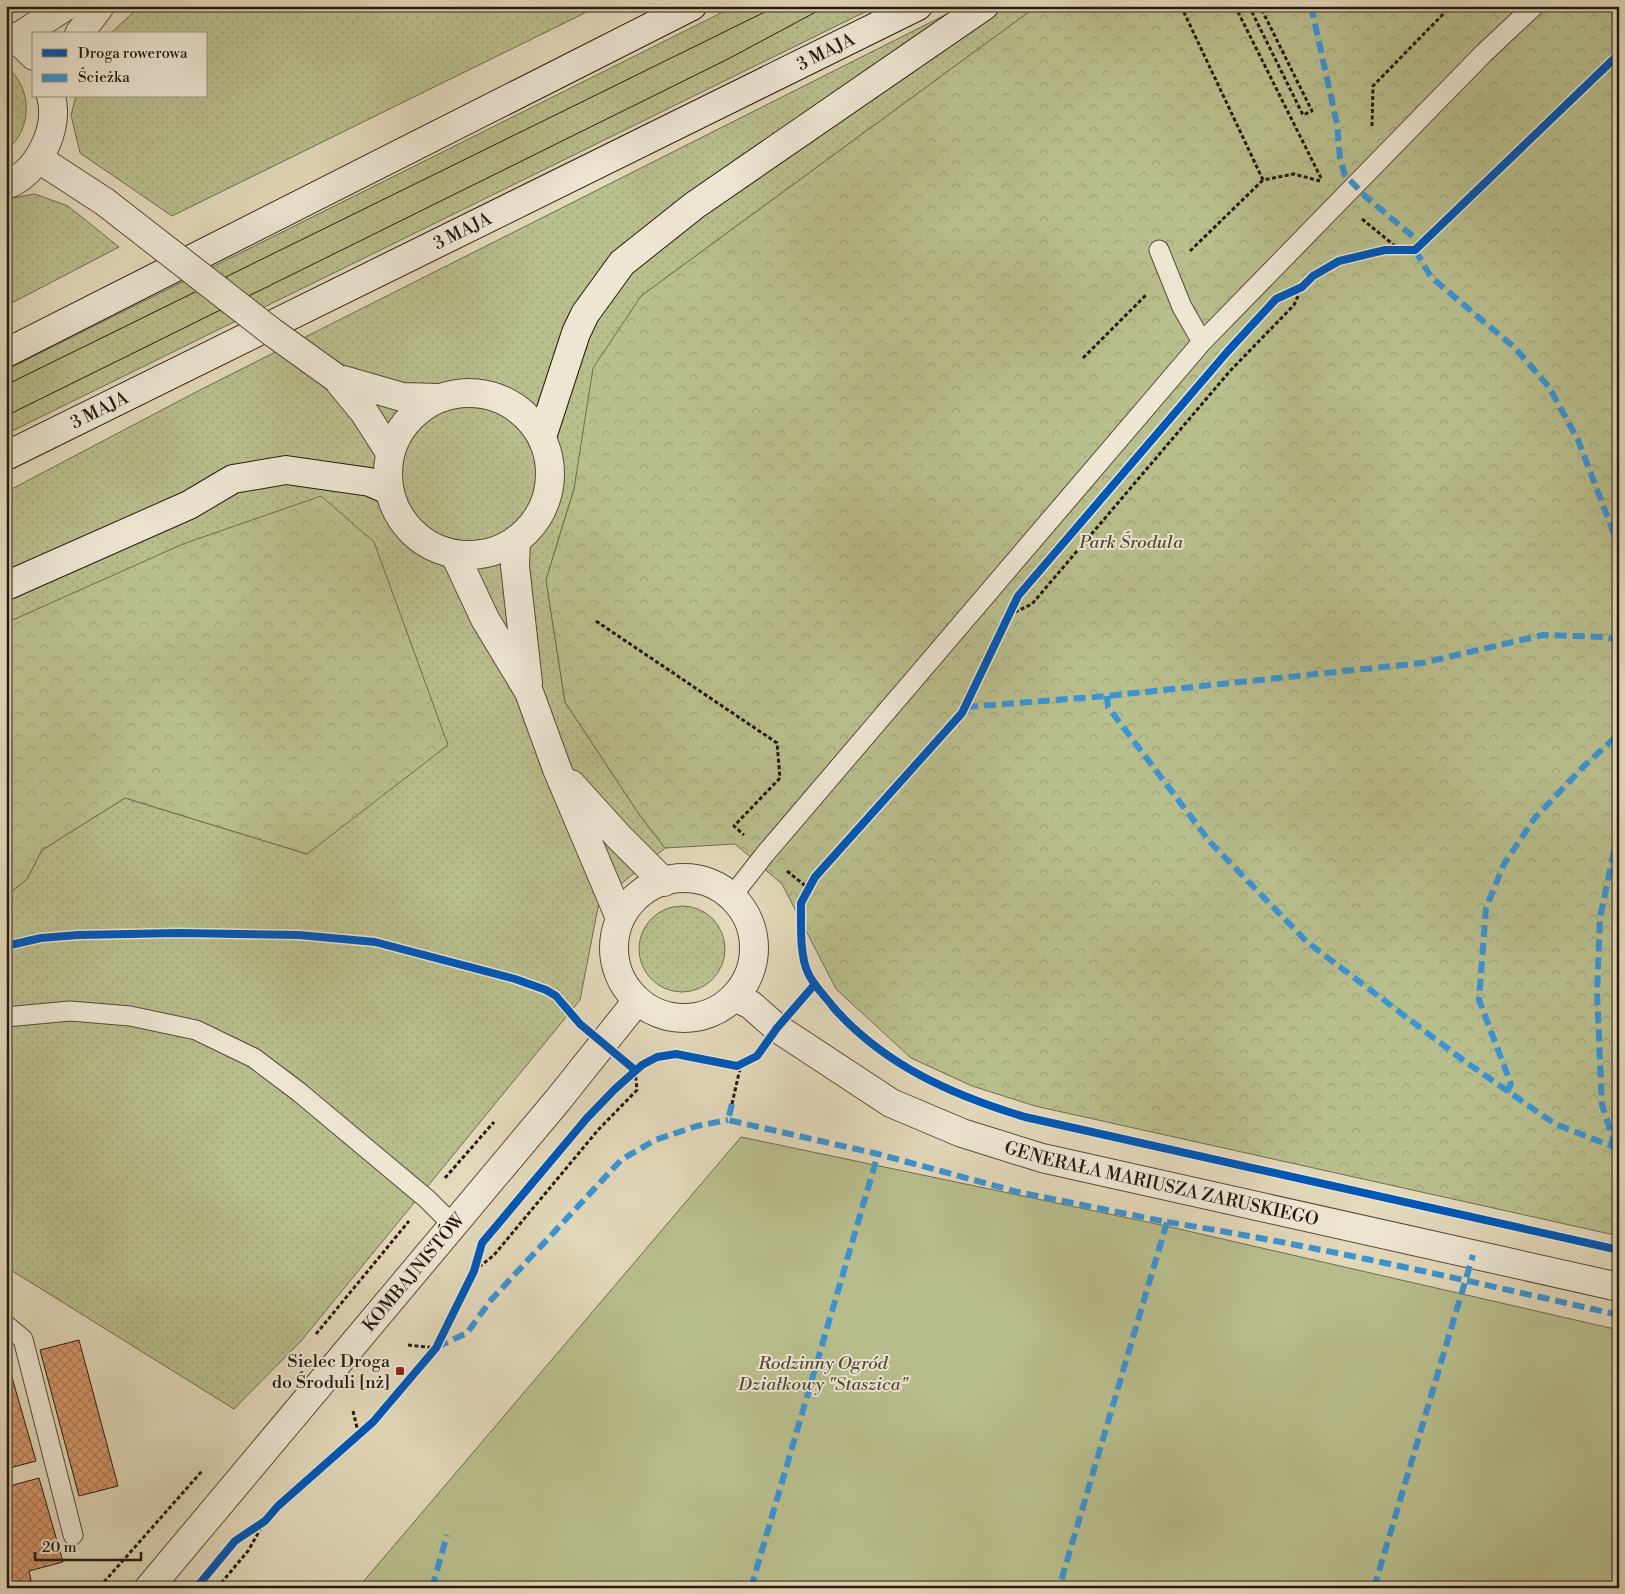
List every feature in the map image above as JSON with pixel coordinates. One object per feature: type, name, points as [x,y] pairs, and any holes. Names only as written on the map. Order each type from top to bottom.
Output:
[{"type":"street","points":[[33,32],[66,6]]},
{"type":"street","points":[[80,32],[100,6]]},
{"type":"street","points":[[6,353],[692,6]]},
{"type":"street","name":"3 MAJA","points":[[6,456],[918,6]]},
{"type":"street","points":[[542,437],[576,333],[585,314],[622,263],[695,205],[984,6]]},
{"type":"street","points":[[18,44],[32,33]]},
{"type":"street","points":[[6,185],[14,182],[39,159],[50,131],[53,103],[52,98]]},
{"type":"street","points":[[39,159],[105,202],[272,332],[336,378],[364,412],[389,451]]},
{"type":"street","points":[[336,378],[402,398],[440,398],[469,392],[494,396],[515,405],[532,421],[542,437],[548,467],[549,494],[539,519],[516,541],[498,553],[455,555],[432,546],[414,533],[399,514],[388,490],[386,468],[389,451],[400,428],[415,410],[440,398]]},
{"type":"street","points":[[6,586],[189,505],[233,479],[286,470],[370,482],[388,490]]},
{"type":"street","points":[[516,541],[515,566],[529,692]]},
{"type":"street","points":[[455,555],[485,619],[529,692],[557,768],[620,918]]},
{"type":"street","points":[[557,768],[618,836],[664,882]]},
{"type":"street","points":[[689,879],[710,882],[732,896],[748,918],[754,942],[750,974],[737,998],[716,1012],[689,1018],[661,1017],[637,1001],[621,982],[614,957],[614,937],[620,918],[631,902],[646,889],[664,882],[689,879]]},
{"type":"street","name":"GENERAŁA MARIUSZA ZARUSKIEGO","points":[[737,998],[751,1005],[792,1038],[891,1103],[962,1133],[1042,1158],[1619,1287]]},
{"type":"street","name":"KOMBAJNISTÓW","points":[[149,1588],[452,1224],[558,1100],[637,1001]]},
{"type":"lane","points":[[732,896],[1202,342],[1484,52],[1534,6]]},
{"type":"lane","points":[[1159,250],[1182,307],[1202,342]]},
{"type":"lane","points":[[6,1017],[70,1011],[130,1016],[196,1030],[254,1058],[299,1092],[426,1199],[452,1224]]},
{"type":"lane","points":[[6,1325],[23,1339],[73,1535]]},
{"type":"path","points":[[1181,6],[1263,180],[1294,174],[1322,182]]},
{"type":"path","points":[[1235,6],[1322,182]]},
{"type":"path","points":[[1249,6],[1303,115],[1312,111],[1260,6]]},
{"type":"path","points":[[1372,131],[1373,86],[1451,6]]},
{"type":"path","points":[[1322,182],[1329,177]]},
{"type":"path","points":[[1341,201],[1400,250]]},
{"type":"path","points":[[1289,293],[1302,287]]},
{"type":"path","points":[[1009,615],[1032,604],[1230,372],[1294,305],[1302,287]]},
{"type":"path","points":[[1009,615],[1015,602]]},
{"type":"path","points":[[596,621],[777,743],[780,778],[734,826],[808,888]]},
{"type":"path","points":[[732,1104],[741,1064]]},
{"type":"path","points":[[629,1077],[636,1070]]},
{"type":"path","points":[[474,1271],[494,1255],[598,1130],[637,1090],[636,1070]]},
{"type":"path","points":[[315,1335],[426,1199],[497,1119]]},
{"type":"path","points":[[474,1271],[477,1258]]},
{"type":"path","points":[[408,1346],[436,1348]]},
{"type":"path","points":[[353,1410],[359,1436]]},
{"type":"path","points":[[104,1582],[202,1470]]},
{"type":"path","points":[[251,1530],[265,1521]]},
{"type":"path","points":[[217,1588],[248,1551],[265,1521]]},
{"type":"green space","points":[[140,6],[599,6],[172,216],[80,153],[71,115],[75,98],[208,98],[208,32],[112,32]]},
{"type":"green space","points":[[735,6],[877,6],[6,434],[6,370]]},
{"type":"green space","points":[[977,6],[1037,6],[641,296],[574,489],[546,580],[565,702],[639,814],[665,848],[599,902],[580,1000],[301,1341],[234,1409],[6,1267],[6,896],[27,879],[42,850],[125,798],[307,854],[6,623],[6,492],[198,391],[945,15]]},
{"type":"green space","name":"Park Środula","points":[[1037,6],[1619,6],[1619,1236],[1035,1106],[972,1086],[911,1058],[836,989],[782,884],[735,844],[665,848],[639,814],[565,702],[546,580],[574,489],[593,368],[641,296]]},
{"type":"green space","points":[[6,67],[15,75],[21,85],[26,108],[21,132],[15,142],[6,150]]},
{"type":"green space","points":[[35,194],[68,206],[119,247],[6,306],[6,199]]},
{"type":"green space","points":[[321,496],[374,542],[448,745],[307,854],[125,798],[42,850],[27,879],[6,896],[6,623],[183,544]]},
{"type":"green space","points":[[682,906],[698,909],[706,913],[718,925],[722,933],[725,949],[722,965],[718,973],[706,985],[698,989],[682,992],[666,989],[658,985],[646,973],[642,965],[639,949],[642,933],[646,925],[658,913],[666,909]]},
{"type":"green space","name":"Rodzinny Ogród Działkowy \"Staszica\"","points":[[741,1137],[1166,1226],[1619,1330],[1619,1588],[358,1588]]},
{"type":"building","points":[[79,1340],[118,1486],[79,1496],[40,1350]]},
{"type":"building","points":[[9,1367],[36,1461],[6,1469],[6,1368]]},
{"type":"building","points":[[39,1478],[63,1562],[29,1571],[32,1585],[6,1588],[6,1487]]},
{"type":"tram line","points":[[6,385],[777,6]]},
{"type":"tram line","points":[[6,416],[728,59],[827,6]]},
{"type":"marked path","points":[[1311,6],[1337,124],[1340,159],[1345,175],[1366,197],[1422,244]]},
{"type":"marked path","points":[[1415,250],[1431,277],[1515,348],[1549,387],[1578,440],[1619,547]]},
{"type":"marked path","points":[[966,707],[1107,696],[1422,663],[1543,635],[1606,637],[1619,640]]},
{"type":"marked path","points":[[1107,696],[1108,707],[1210,842],[1307,942],[1463,1060],[1555,1124],[1619,1149]]},
{"type":"marked path","points":[[1507,1092],[1511,1084],[1479,1000],[1486,908],[1504,864],[1534,819],[1584,766],[1619,734]]},
{"type":"marked path","points":[[1610,1147],[1613,1139],[1602,1105],[1597,993],[1600,918],[1619,827]]},
{"type":"marked path","points":[[732,1104],[728,1120],[878,1154],[1018,1192],[1167,1222],[1059,1588]]},
{"type":"marked path","points":[[437,1347],[467,1333],[491,1300],[621,1160],[655,1140],[697,1126],[728,1120]]},
{"type":"marked path","points":[[751,1588],[878,1154]]},
{"type":"marked path","points":[[1167,1222],[1337,1253],[1619,1315]]},
{"type":"marked path","points":[[1374,1588],[1473,1255]]},
{"type":"marked path","points":[[432,1588],[447,1535]]},
{"type":"cycle path","points":[[1619,54],[1415,250],[1385,250],[1339,261],[1313,276],[1302,287],[1276,299],[1228,351],[1018,596],[962,713],[815,877],[801,903],[802,951],[805,966],[816,987],[833,1007],[874,1046],[921,1076],[971,1099],[1025,1117],[1619,1250]]},
{"type":"cycle path","points":[[6,946],[41,938],[78,935],[178,933],[299,935],[375,942],[515,979],[546,990],[556,996],[580,1024],[635,1070]]},
{"type":"cycle path","points":[[196,1588],[235,1541],[265,1521],[278,1506],[373,1422],[436,1348],[474,1271],[482,1243],[587,1118],[615,1089],[642,1065],[657,1057],[676,1054],[737,1066],[757,1056],[777,1028],[815,984]]},
{"type":"place","name":"Sielec Droga do Środuli [nż]","points":[[400,1371]]}]
